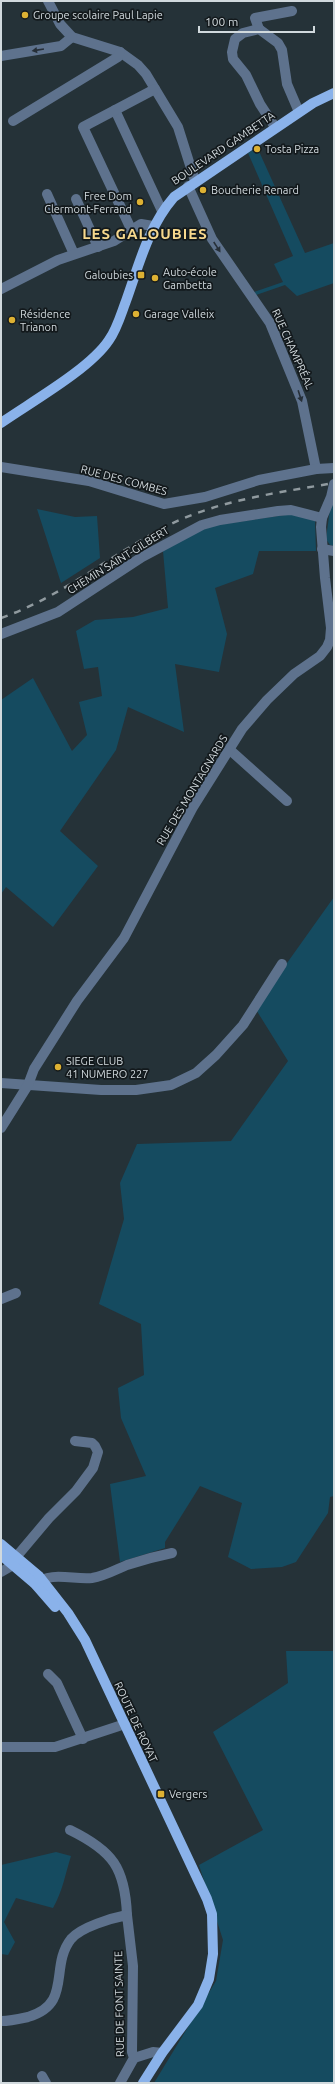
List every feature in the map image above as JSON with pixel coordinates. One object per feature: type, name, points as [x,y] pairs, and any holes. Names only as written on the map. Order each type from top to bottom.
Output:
[{"type":"main road","name":"BOULEVARD GAMBETTA","points":[[1,423],[73,373],[92,358],[109,341],[121,316],[154,226],[162,211],[175,196],[299,112],[323,97],[334,93]]},
{"type":"main road","name":"ROUTE DE ROYAT","points":[[1,1544],[8,1559],[38,1581],[68,1613],[85,1640],[122,1725],[207,1899],[212,1914],[213,1954],[209,1979],[198,2005],[162,2053],[143,2083]]},
{"type":"main road","name":"ROUTE DE ROYAT","points":[[136,2083],[144,2071],[162,2053]]},
{"type":"street","points":[[1,56],[61,46],[72,37],[60,24],[48,1]]},
{"type":"street","points":[[292,11],[255,18],[259,29],[278,43],[282,50],[287,84],[299,112]]},
{"type":"street","points":[[259,29],[242,33],[235,39],[232,52],[236,64],[246,75],[260,104],[275,128]]},
{"type":"street","name":"RUE CHAMPRÉAL","points":[[72,37],[120,52],[138,64],[155,88],[178,127],[192,184],[212,239],[270,323],[301,397],[316,469]]},
{"type":"street","points":[[13,121],[118,57],[120,52]]},
{"type":"street","points":[[131,229],[83,127],[155,88]]},
{"type":"street","points":[[115,110],[162,211]]},
{"type":"street","points":[[47,194],[74,254]]},
{"type":"street","points":[[76,199],[98,247]]},
{"type":"street","points":[[1,289],[58,260],[114,241],[141,224],[154,226]]},
{"type":"street","name":"RUE DES COMBES","points":[[1,467],[89,481],[164,504],[205,497],[259,480],[316,469],[334,468]]},
{"type":"street","name":"RUE DES MONTAGNARDS","points":[[1,1128],[28,1085],[34,1069],[77,1001],[124,938],[193,808],[242,729],[267,700],[294,674],[320,656],[328,644],[331,634],[331,622],[322,549],[322,518],[332,497],[334,484]]},
{"type":"street","name":"CHEMIN SAINT-GILBERT","points":[[1,634],[58,612],[142,557],[202,525],[220,520],[291,510],[322,518]]},
{"type":"street","points":[[322,549],[334,551]]},
{"type":"street","points":[[230,750],[287,801]]},
{"type":"street","points":[[1,1083],[101,1090],[136,1090],[171,1085],[196,1073],[216,1055],[243,1025],[282,964]]},
{"type":"street","points":[[1,1299],[16,1293]]},
{"type":"street","points":[[1,1572],[8,1559],[76,1491],[93,1468],[98,1452],[95,1446],[92,1443],[76,1441]]},
{"type":"street","points":[[38,1581],[100,1577],[146,1559],[172,1553]]},
{"type":"street","points":[[48,1674],[56,1683],[83,1740]]},
{"type":"street","points":[[1,1747],[20,1749],[55,1747],[83,1740],[122,1725]]},
{"type":"street","name":"RUE DE FONT SAINTE","points":[[70,1830],[89,1839],[106,1853],[118,1869],[126,1888],[127,1915],[133,1966],[132,2052],[134,2058],[120,2083]]},
{"type":"street","points":[[1,2021],[11,2021],[38,2014],[54,2001],[59,1982],[63,1952],[72,1938],[103,1921],[127,1915]]},
{"type":"street","points":[[134,2058],[152,2052],[162,2053]]},
{"type":"shaded area","points":[[257,147],[305,253],[334,243],[334,283],[297,296],[285,285],[256,295],[254,292],[283,282],[274,264],[293,256],[248,153]]},
{"type":"shaded area","points":[[334,499],[334,546],[330,545],[326,539],[331,501]]},
{"type":"shaded area","points":[[37,509],[75,517],[97,516],[100,558],[61,583]]},
{"type":"shaded area","points":[[292,514],[315,521],[316,551],[259,551],[253,574],[215,588],[227,634],[219,672],[175,664],[184,732],[128,707],[116,750],[60,831],[98,866],[53,927],[6,887],[1,894],[1,700],[33,678],[72,751],[87,735],[79,702],[102,696],[98,667],[84,669],[76,631],[95,620],[133,617],[168,608],[163,551],[204,527]]},
{"type":"shaded area","points":[[334,897],[334,1496],[330,1497],[328,1513],[296,1562],[282,1567],[251,1569],[228,1557],[242,1503],[200,1486],[165,1542],[165,1548],[120,1562],[110,1484],[146,1476],[121,1418],[118,1388],[144,1375],[141,1324],[99,1304],[124,1219],[120,1183],[137,1144],[231,1141],[288,1061],[255,1008]]},
{"type":"shaded area","points":[[286,1651],[334,1651],[334,2083],[154,2083],[216,1981],[223,1940],[199,1865],[263,1830],[213,1732],[288,1683]]},
{"type":"shaded area","points":[[56,1852],[71,1856],[62,1889],[53,1908],[16,1898],[4,1922],[15,1942],[8,1955],[1,1954],[1,1865]]},
{"type":"railway","points":[[1,618],[44,599],[144,538],[185,518],[226,504],[269,494],[334,483]]},
{"type":"place","name":"Groupe scolaire Paul Lapie","points":[[25,15]]},
{"type":"place","name":"Tosta Pizza","points":[[257,149]]},
{"type":"place","name":"Boucherie Renard","points":[[203,190]]},
{"type":"place","name":"Free Dom Clermont-Ferrand","points":[[140,202]]},
{"type":"place","name":"Galoubies","points":[[141,275]]},
{"type":"place","name":"Auto-école Gambetta","points":[[155,278]]},
{"type":"place","name":"Garage Valleix","points":[[136,314]]},
{"type":"place","name":"Résidence Trianon","points":[[12,320]]},
{"type":"place","name":"SIEGE CLUB 41 NUMERO 227","points":[[58,1067]]},
{"type":"place","name":"Vergers","points":[[161,1794]]},
{"type":"district","name":"LES GALOUBIES","points":[[145,234]]}]
